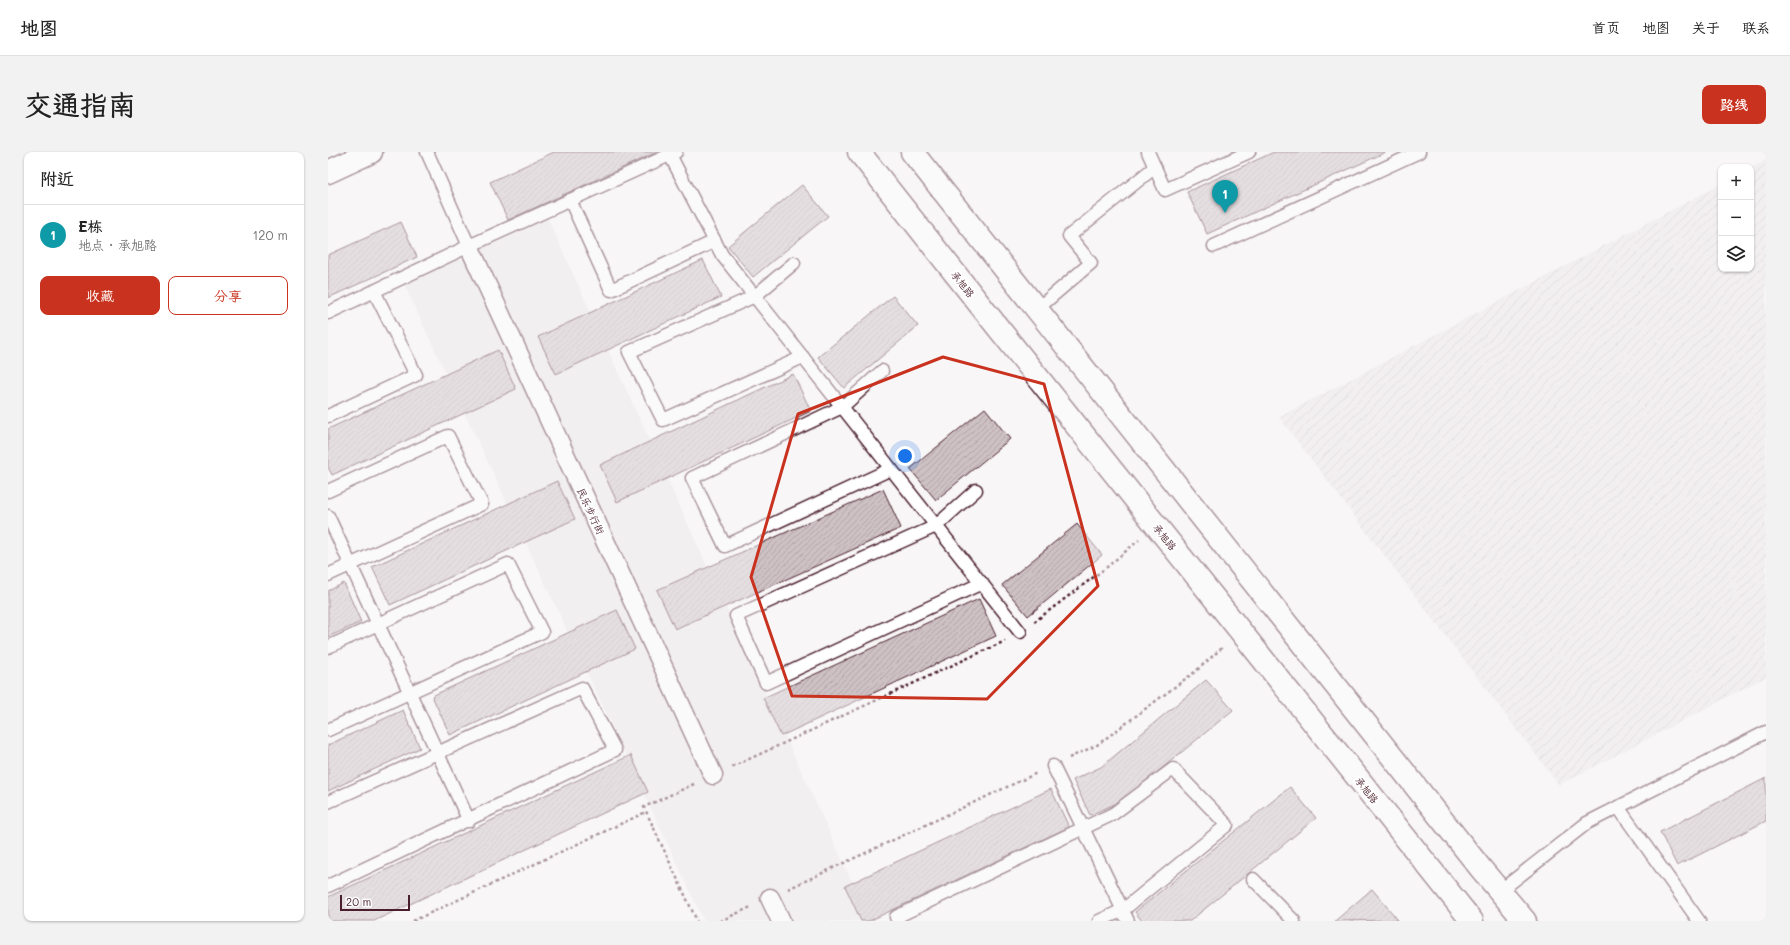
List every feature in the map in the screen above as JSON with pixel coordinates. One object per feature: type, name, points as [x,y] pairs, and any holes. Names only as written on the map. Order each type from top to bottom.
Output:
[{"type":"main road","points":[[328,172],[371,152]]},
{"type":"main road","name":"承旭路","points":[[859,152],[1472,921]]},
{"type":"main road","points":[[912,152],[1525,921]]},
{"type":"street","name":"民乐步行街","points":[[469,246],[714,775]]},
{"type":"street","points":[[770,898],[781,921]]},
{"type":"lane","points":[[427,152],[469,246]]},
{"type":"lane","points":[[1148,152],[1165,190],[1249,152]]},
{"type":"lane","points":[[1214,246],[1419,152]]},
{"type":"lane","points":[[328,313],[469,246],[673,153],[722,255],[1020,632]]},
{"type":"lane","points":[[1037,309],[1091,263],[1069,236],[1154,167]]},
{"type":"lane","points":[[570,200],[611,290],[715,241]]},
{"type":"lane","points":[[794,263],[755,296],[629,352],[663,420],[803,357]]},
{"type":"lane","points":[[328,416],[416,375],[374,291]]},
{"type":"lane","points":[[882,371],[842,407],[692,478],[725,546],[891,469]]},
{"type":"lane","points":[[328,491],[448,436],[482,504],[328,575]]},
{"type":"lane","points":[[976,490],[936,526],[736,616],[766,683],[982,583]]},
{"type":"lane","points":[[328,516],[469,821]]},
{"type":"lane","points":[[328,647],[508,564],[542,632],[328,730]]},
{"type":"lane","points":[[328,802],[582,688],[615,750],[469,821],[328,886]]},
{"type":"lane","points":[[1500,891],[1587,823],[1766,732]]},
{"type":"lane","points":[[1053,766],[1125,916]]},
{"type":"lane","points":[[898,921],[896,917],[1113,814],[1173,769],[1227,825],[1125,916],[1099,921]]},
{"type":"lane","points":[[1618,807],[1699,921]]},
{"type":"lane","points":[[1253,879],[1294,921]]},
{"type":"path","points":[[697,921],[644,807],[1013,638],[1107,567],[1156,526]]},
{"type":"path","points":[[720,921],[1096,745],[1196,671],[1241,632]]},
{"type":"path","points":[[413,921],[646,812]]},
{"type":"highlighted area","points":[[943,357],[1044,384],[1098,586],[987,699],[792,696],[751,577],[798,414]]},
{"type":"shaded area","points":[[1766,160],[1766,677],[1559,785],[1279,417],[1718,186],[1718,272],[1754,272],[1754,166]]},
{"type":"shaded area","points":[[547,217],[870,921],[704,921],[403,282]]},
{"type":"building","points":[[554,152],[657,152],[508,220],[490,182]]},
{"type":"building","points":[[1274,152],[1386,152],[1207,234],[1187,192]]},
{"type":"building","points":[[802,185],[828,216],[753,277],[728,246]]},
{"type":"building","points":[[401,222],[417,257],[328,298],[328,255]]},
{"type":"building","points":[[703,260],[721,297],[556,374],[538,337]]},
{"type":"building","points":[[893,296],[918,326],[844,388],[818,357]]},
{"type":"building","points":[[498,350],[516,389],[332,475],[328,467],[328,429]]},
{"type":"building","points":[[793,374],[811,411],[617,502],[600,465]]},
{"type":"building","points":[[985,408],[1010,439],[936,500],[910,469]]},
{"type":"building","points":[[557,481],[575,519],[390,605],[372,567]]},
{"type":"building","points":[[883,489],[901,528],[675,629],[657,590]]},
{"type":"building","points":[[1077,524],[1102,555],[1028,616],[1002,585]]},
{"type":"building","points":[[344,583],[361,622],[328,637],[328,591]]},
{"type":"building","points":[[979,599],[996,636],[781,736],[763,698]]},
{"type":"building","points":[[617,610],[635,649],[450,735],[432,696]]},
{"type":"building","points":[[1206,680],[1233,710],[1122,801],[1090,815],[1073,780],[1101,767]]},
{"type":"building","points":[[403,710],[420,748],[328,791],[328,745]]},
{"type":"building","points":[[631,755],[648,792],[374,921],[328,921],[328,897]]},
{"type":"building","points":[[1766,778],[1766,821],[1677,866],[1660,832]]},
{"type":"building","points":[[1290,787],[1316,818],[1190,921],[1142,921],[1135,912]]},
{"type":"building","points":[[1051,789],[1069,827],[869,921],[861,921],[845,886]]},
{"type":"building","points":[[1372,889],[1398,920],[1335,921]]},
{"type":"place","name":"E栋","points":[[1225,213]]}]
